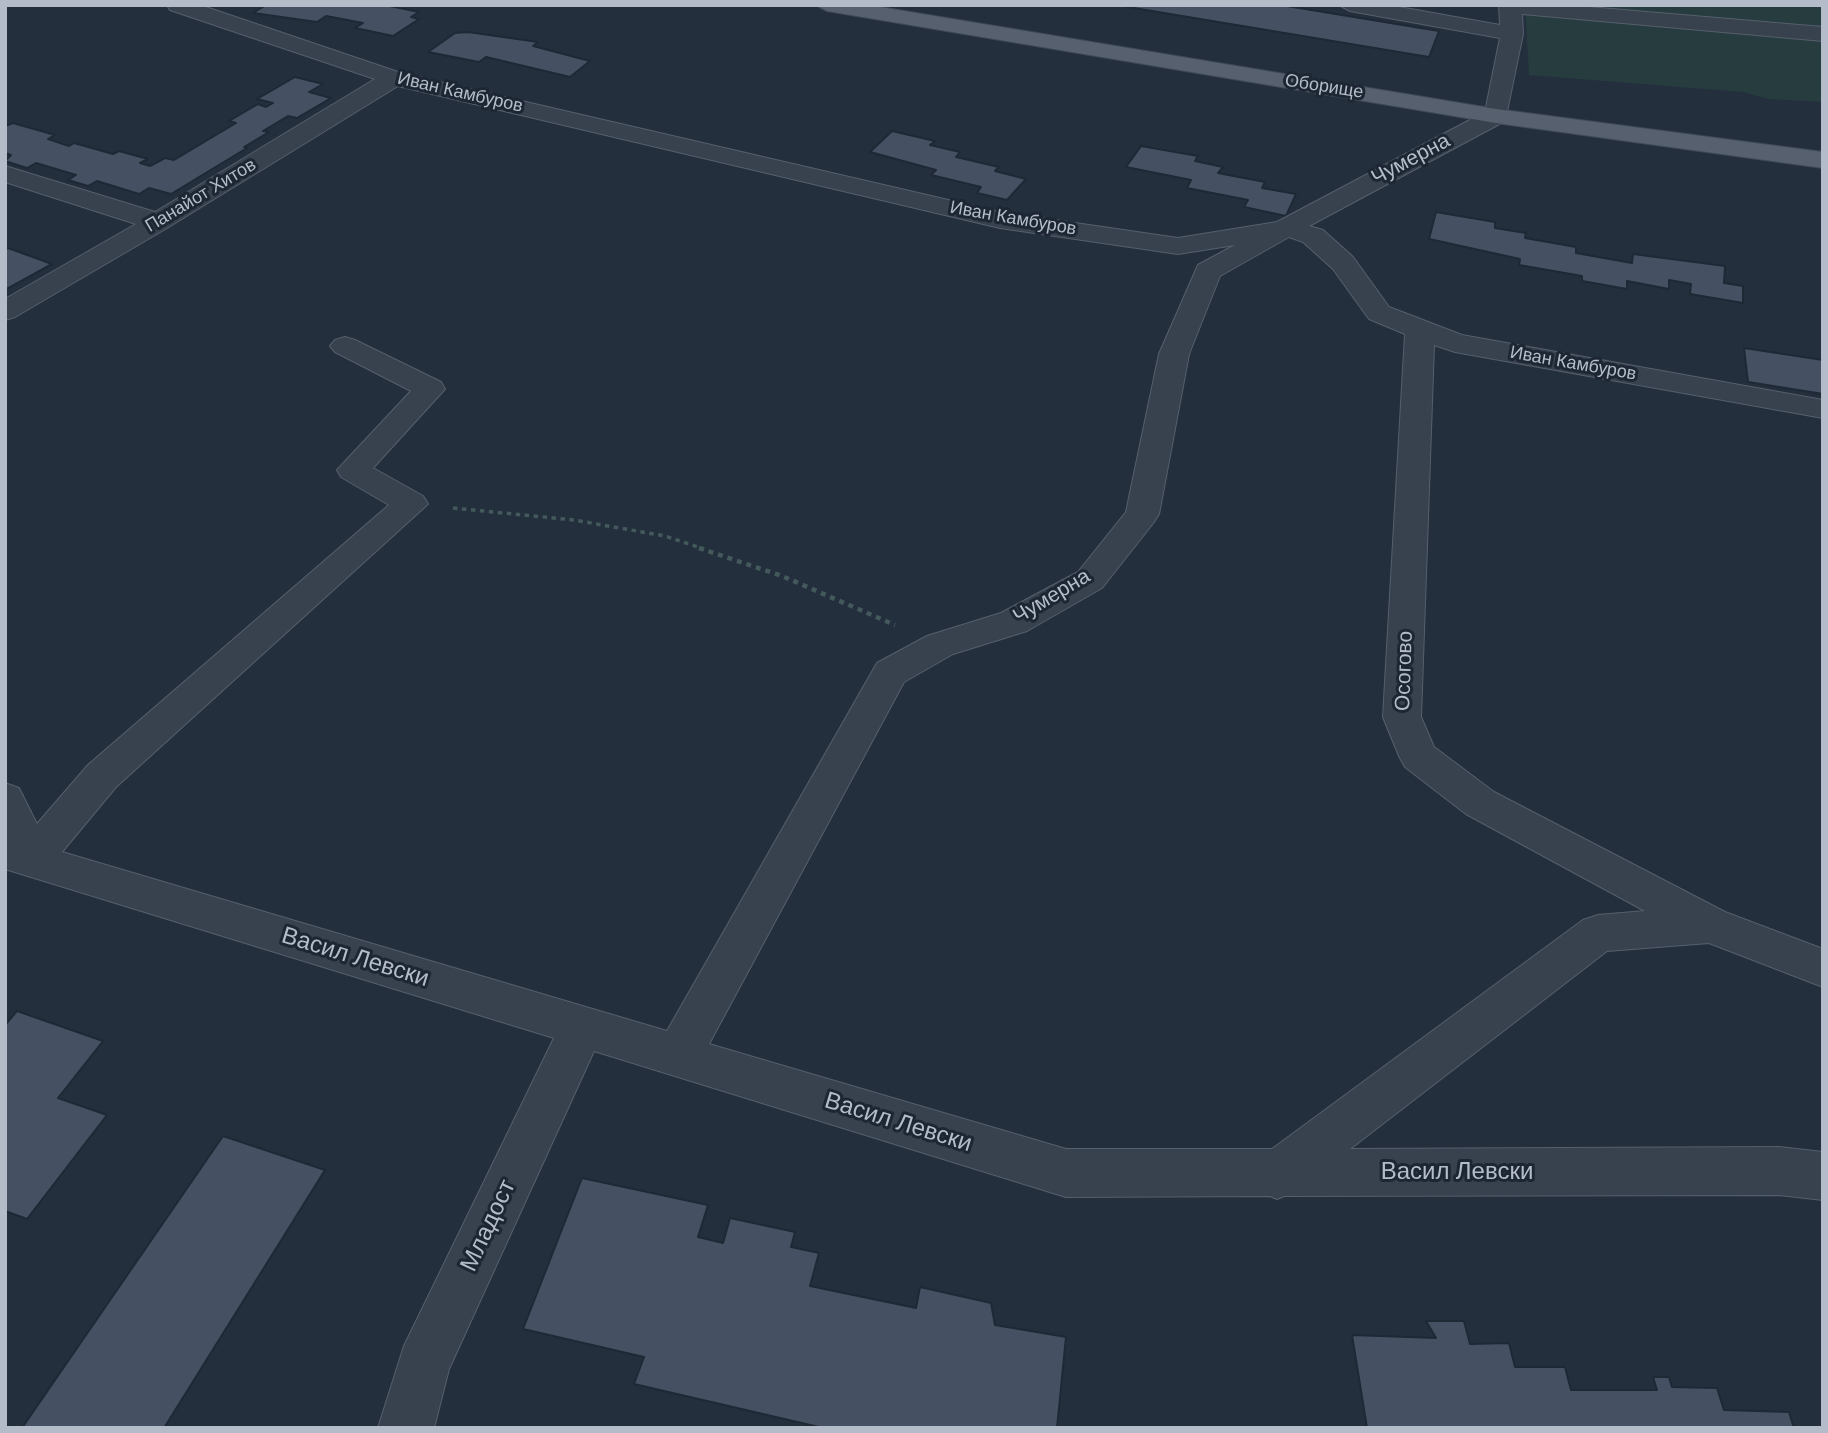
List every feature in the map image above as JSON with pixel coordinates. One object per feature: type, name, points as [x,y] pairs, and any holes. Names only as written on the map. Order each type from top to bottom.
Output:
[{"type":"main road","name":"Оборище","points":[[827,5],[1498,107],[1823,141]]},
{"type":"main road","name":"Оборище","points":[[901,5],[1823,160]]},
{"type":"street","name":"Иван Камбуров","points":[[178,5],[394,78],[1000,220],[1178,246],[1288,228],[1312,236],[1343,263],[1378,313],[1455,343],[1823,409]]},
{"type":"street","points":[[1350,5],[1512,34]]},
{"type":"street","points":[[1748,5],[1755,29]]},
{"type":"street","points":[[1498,107],[1512,34],[1510,6],[1823,34]]},
{"type":"street","name":"Панайот Хитов","points":[[5,311],[158,222],[394,78]]},
{"type":"street","name":"Чумерна","points":[[677,1057],[890,673],[940,645],[1014,622],[1090,580],[1142,514],[1174,354],[1208,271],[1498,107]]},
{"type":"street","points":[[5,174],[158,222]]},
{"type":"street","name":"Осогово","points":[[1420,329],[1402,718],[1419,756],[1480,803],[1710,925],[1823,968]]},
{"type":"street","points":[[18,856],[102,775],[411,504],[353,470],[430,389],[345,346]]},
{"type":"street","points":[[5,799],[18,856]]},
{"type":"street","name":"Васил Левски","points":[[18,856],[1066,1173],[1277,1175],[1779,1171],[1823,1176]]},
{"type":"street","points":[[1277,1175],[1598,933],[1710,925]]},
{"type":"street","name":"Младост","points":[[406,1428],[423,1365],[582,1028]]},
{"type":"path","points":[[411,504],[574,520],[665,536],[782,576],[940,645]]},
{"type":"green space","points":[[1525,5],[1823,5],[1823,102],[1768,99],[1743,92],[1529,75]]},
{"type":"building","points":[[266,5],[385,5],[419,12],[411,17],[419,19],[393,36],[355,28],[363,23],[326,16],[317,22],[253,13]]},
{"type":"building","points":[[1116,5],[1281,5],[1439,31],[1429,57]]},
{"type":"building","points":[[468,32],[538,42],[533,46],[590,61],[570,77],[486,57],[479,62],[428,52],[455,33]]},
{"type":"building","points":[[295,77],[323,84],[309,92],[331,98],[297,118],[288,116],[263,131],[269,132],[171,194],[149,188],[139,194],[97,181],[88,186],[68,180],[76,175],[36,163],[27,168],[5,161],[11,155],[5,153],[5,126],[13,123],[55,135],[48,139],[69,146],[74,143],[113,154],[119,151],[148,159],[140,163],[150,166],[165,158],[174,160],[236,123],[229,121],[258,104],[266,107],[273,103],[257,99]]},
{"type":"building","points":[[892,131],[935,141],[930,145],[960,152],[956,157],[999,167],[995,171],[1026,179],[1007,200],[977,193],[981,187],[931,175],[936,170],[870,152]]},
{"type":"building","points":[[1141,146],[1198,156],[1195,161],[1223,167],[1218,173],[1265,182],[1262,188],[1296,194],[1286,216],[1244,207],[1248,200],[1187,188],[1191,180],[1126,167]]},
{"type":"building","points":[[1436,212],[1495,222],[1495,228],[1526,233],[1525,238],[1576,247],[1576,253],[1632,263],[1633,254],[1725,266],[1724,283],[1743,286],[1743,303],[1690,294],[1691,284],[1669,280],[1669,289],[1627,281],[1627,289],[1582,281],[1582,276],[1519,265],[1520,259],[1429,239]]},
{"type":"building","points":[[8,248],[52,264],[5,290],[5,250]]},
{"type":"building","points":[[1744,348],[1823,360],[1823,394],[1748,382]]},
{"type":"building","points":[[17,1011],[103,1041],[58,1098],[107,1115],[27,1219],[5,1211],[5,1025]]},
{"type":"building","points":[[223,1136],[325,1170],[164,1428],[22,1428]]},
{"type":"building","points":[[582,1178],[708,1205],[698,1237],[723,1243],[730,1218],[795,1232],[791,1247],[819,1253],[810,1286],[916,1308],[920,1287],[991,1303],[995,1325],[1066,1337],[1057,1428],[823,1428],[634,1384],[644,1357],[523,1329]]},
{"type":"building","points":[[1426,1321],[1464,1321],[1470,1344],[1509,1343],[1515,1367],[1565,1367],[1571,1390],[1657,1390],[1653,1377],[1669,1377],[1672,1387],[1717,1388],[1724,1410],[1789,1412],[1794,1428],[1367,1428],[1352,1335],[1436,1338]]}]
